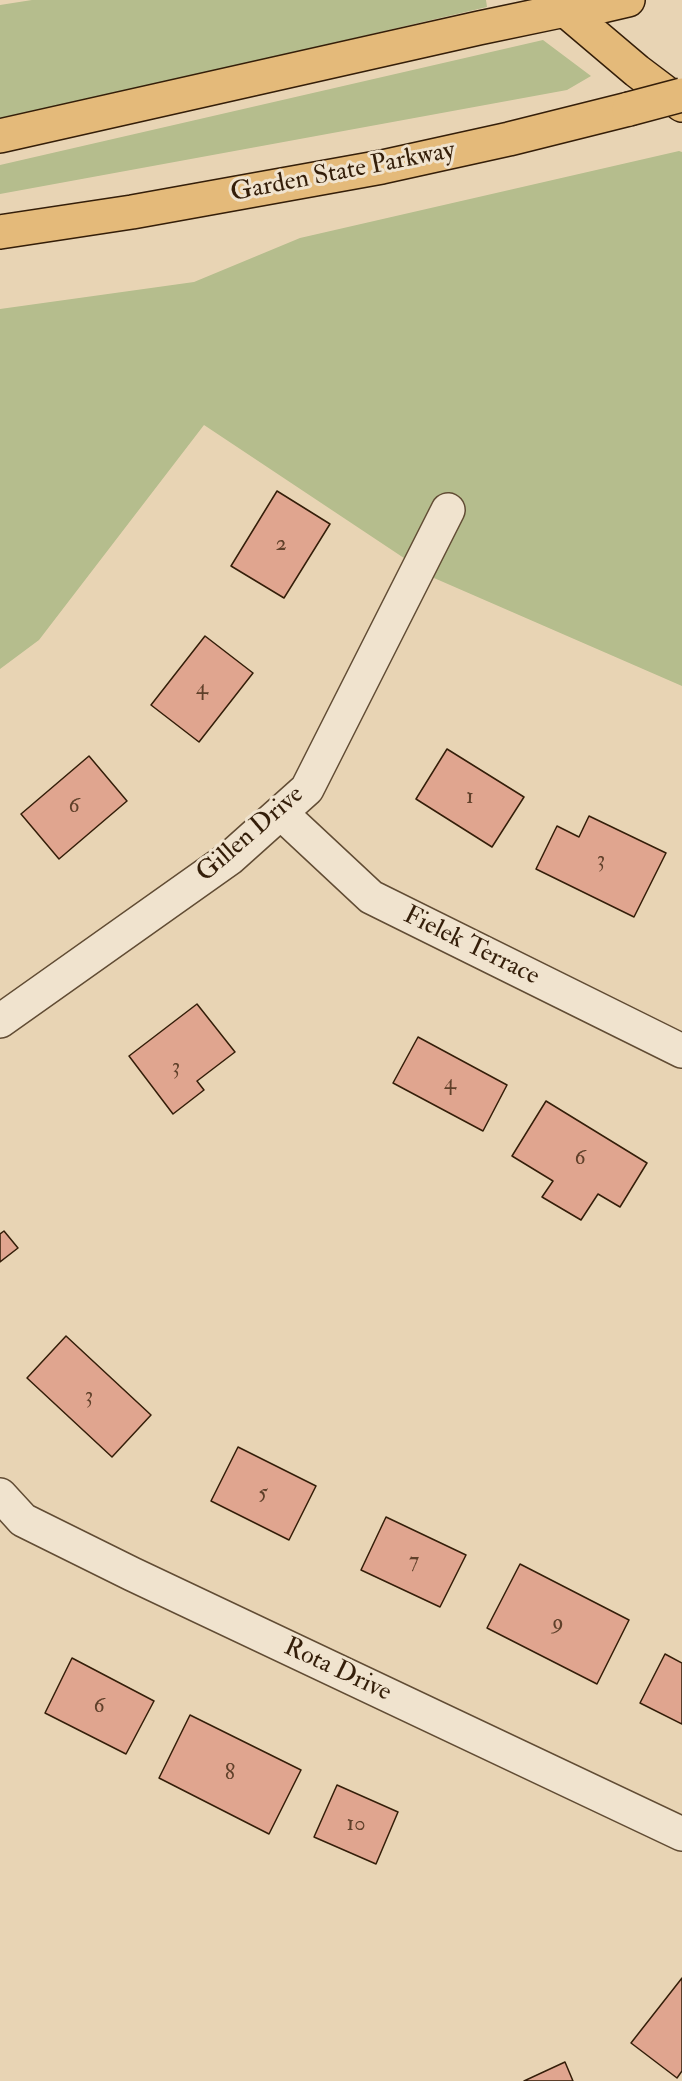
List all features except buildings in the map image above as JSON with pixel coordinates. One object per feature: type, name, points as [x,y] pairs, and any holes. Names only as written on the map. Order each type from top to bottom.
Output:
[{"type":"highway","points":[[0,136],[467,30],[560,5],[598,7],[628,0]]},
{"type":"highway","points":[[560,5],[621,58],[682,105]]},
{"type":"highway","name":"Garden State Parkway","points":[[0,232],[132,212],[382,167],[509,139],[682,95]]},
{"type":"street","name":"Gillen Drive","points":[[0,1021],[230,858],[307,789],[448,510]]},
{"type":"street","name":"Fielek Terrace","points":[[281,813],[371,897],[682,1051]]},
{"type":"street","name":"Rota Drive","points":[[0,1496],[23,1520],[132,1574],[682,1834]]},
{"type":"green space","points":[[32,0],[486,0],[487,7],[0,121],[0,5]]},
{"type":"green space","points":[[543,40],[591,76],[567,90],[0,194],[0,165]]},
{"type":"green space","points":[[682,152],[682,686],[434,578],[204,425],[39,640],[0,669],[0,309],[194,282],[300,238]]}]
